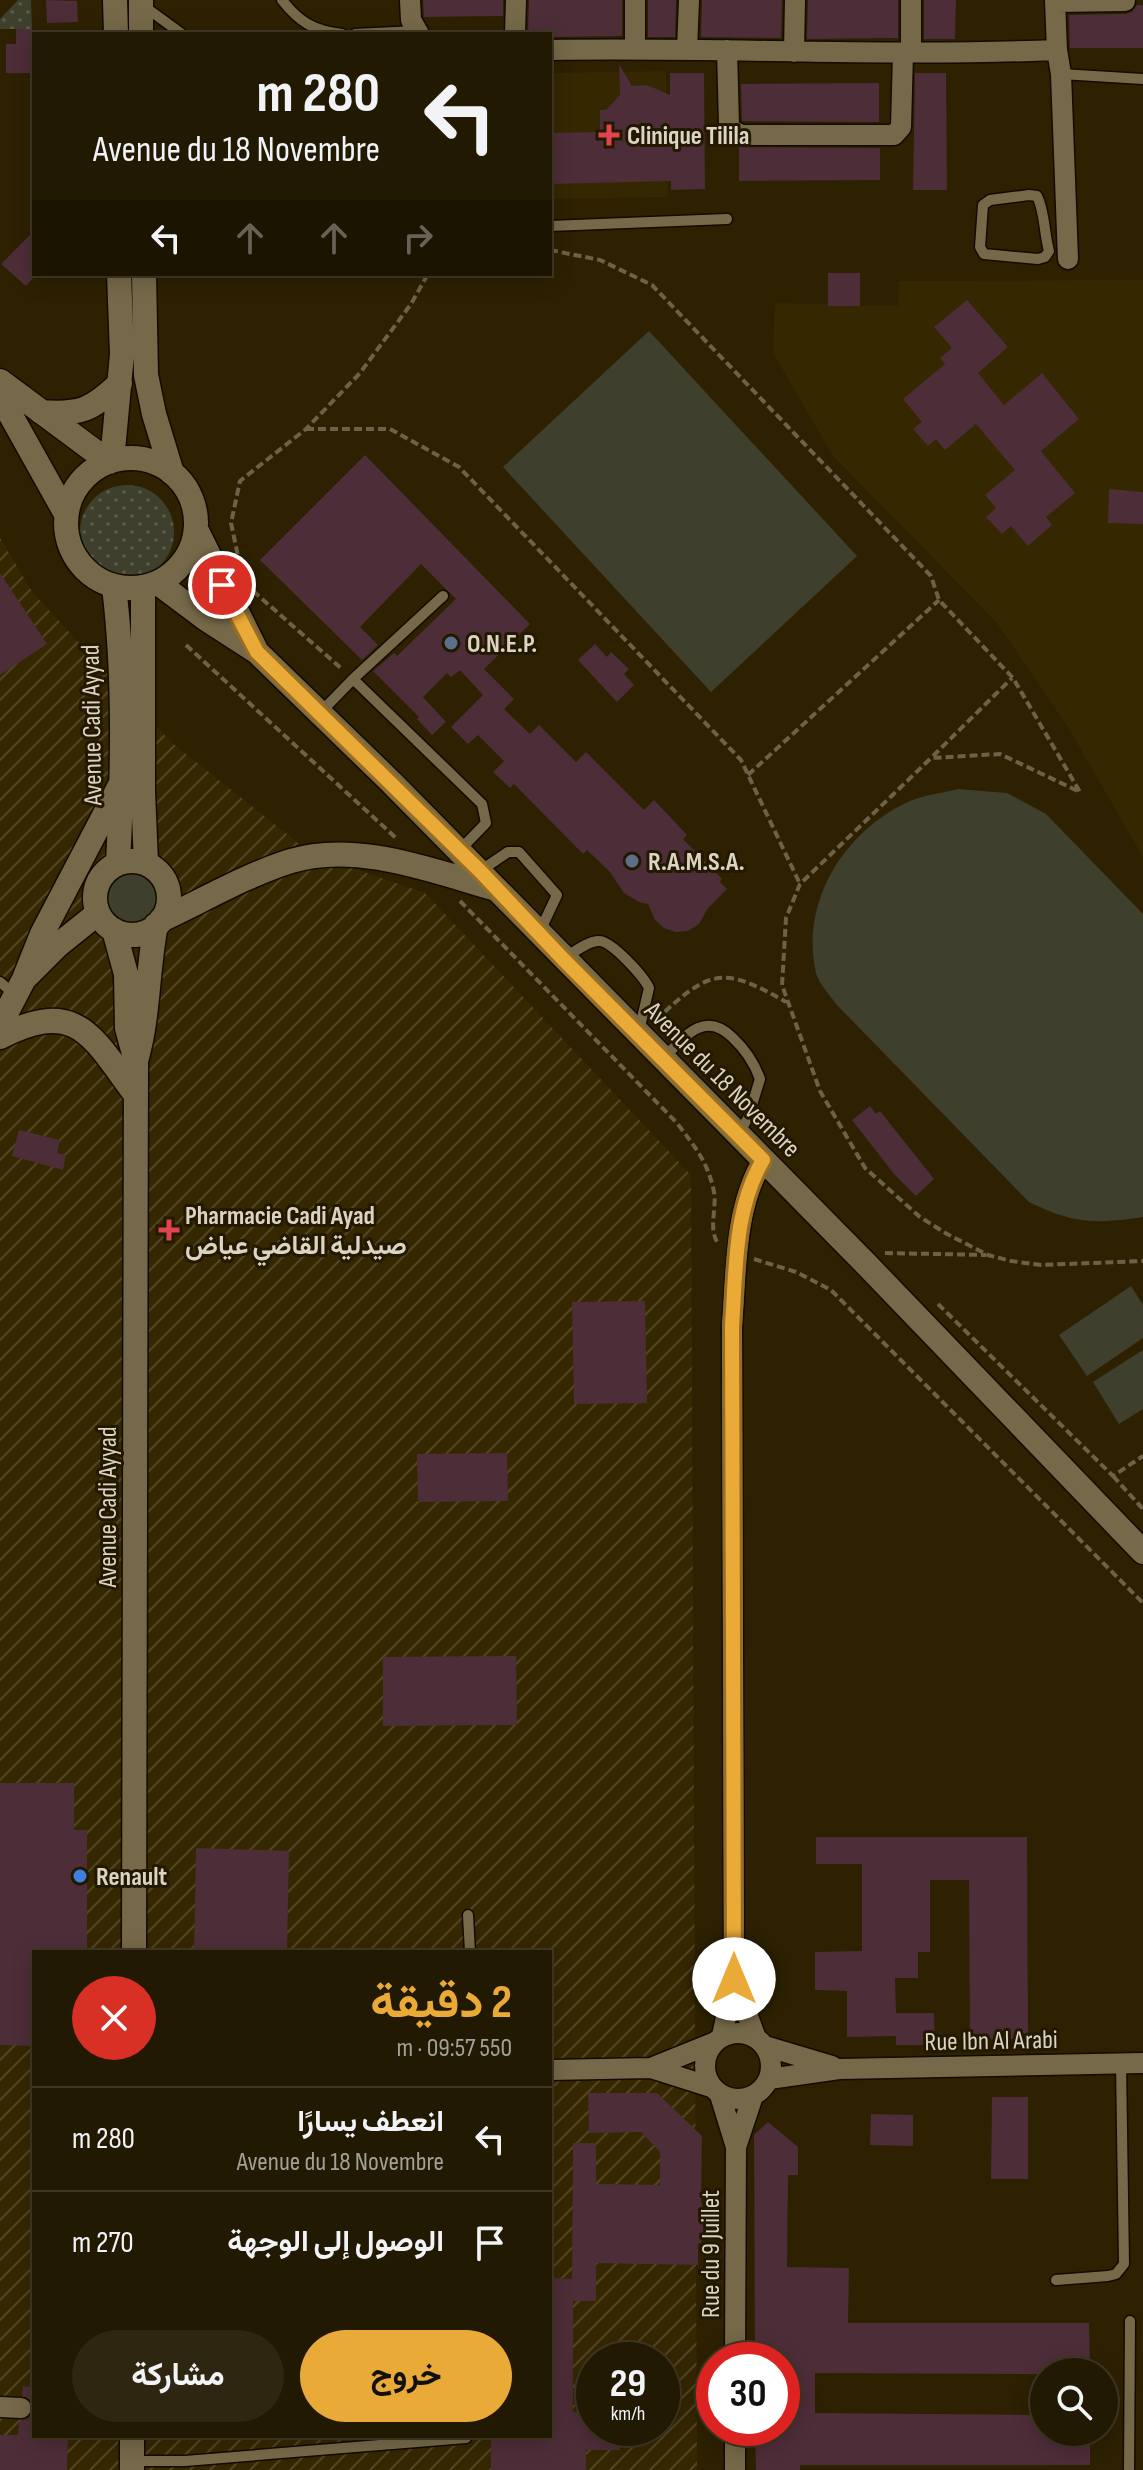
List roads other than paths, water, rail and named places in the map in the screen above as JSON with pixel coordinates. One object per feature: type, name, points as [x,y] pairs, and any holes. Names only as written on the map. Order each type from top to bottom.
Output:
[{"type":"main road","points":[[115,0],[116,32]]},
{"type":"main road","points":[[141,2],[141,32]]},
{"type":"main road","points":[[110,461],[120,383],[119,276]]},
{"type":"main road","points":[[144,276],[146,375],[172,473]]},
{"type":"main road","points":[[0,381],[110,461]]},
{"type":"main road","points":[[39,412],[68,414],[85,410],[100,402],[120,383]]},
{"type":"main road","points":[[0,396],[66,514]]},
{"type":"main road","points":[[143,459],[172,473],[186,489],[194,508],[196,529],[190,551],[177,570],[151,585],[114,587],[93,577],[76,560],[67,538],[66,514],[80,482],[110,461],[143,459]]},
{"type":"main road","name":"Avenue du 18 Novembre","points":[[196,529],[257,652]]},
{"type":"main road","name":"Avenue du 18 Novembre","points":[[151,585],[257,652],[320,713],[739,1134],[1143,1552]]},
{"type":"main road","name":"Avenue Cadi Ayyad","points":[[146,863],[143,792],[151,585]]},
{"type":"main road","name":"Avenue Cadi Ayyad","points":[[114,587],[118,621],[122,781],[118,862]]},
{"type":"main road","points":[[0,1025],[13,986],[122,781]]},
{"type":"main road","points":[[159,922],[167,908],[169,894],[165,881],[157,871],[146,863],[132,860],[118,862],[106,870],[97,883],[94,898],[106,922],[136,935],[268,869],[294,860],[334,855],[366,857],[488,880]]},
{"type":"main road","points":[[13,986],[57,946],[106,922]]},
{"type":"main road","name":"Avenue Cadi Ayyad","points":[[106,922],[126,974],[127,1028],[136,1061],[134,1950]]},
{"type":"main road","name":"Avenue Cadi Ayyad","points":[[136,1061],[146,1028],[150,956],[159,922]]},
{"type":"main road","points":[[0,1037],[22,1025],[58,1019],[73,1023],[97,1044],[136,1095]]},
{"type":"main road","points":[[132,2438],[132,2466]]},
{"type":"street","points":[[410,0],[411,20],[417,32]]},
{"type":"street","points":[[515,32],[516,0]]},
{"type":"street","points":[[635,0],[635,48]]},
{"type":"street","points":[[687,50],[689,0]]},
{"type":"street","points":[[794,52],[795,0]]},
{"type":"street","points":[[727,50],[731,130],[742,135],[894,135],[901,127],[911,0]]},
{"type":"street","points":[[1068,259],[1056,1],[1125,1]]},
{"type":"street","points":[[552,50],[635,48],[907,53],[1057,50]]},
{"type":"street","points":[[715,2091],[704,2065],[718,2040],[734,1979],[732,1326],[737,1255],[746,1198],[763,1160]]},
{"type":"street","points":[[552,2070],[651,2068],[742,2100],[753,2096],[763,2089],[771,2067],[734,1979]]},
{"type":"street","points":[[651,2068],[733,2033],[760,2042]]},
{"type":"street","name":"Rue Ibn Al Arabi","points":[[760,2042],[839,2069]]},
{"type":"street","name":"Rue Ibn Al Arabi","points":[[769,2079],[839,2069],[1143,2063]]},
{"type":"street","name":"Rue du 9 Juillet","points":[[715,2091],[736,2147]]},
{"type":"street","name":"Rue du 9 Juillet","points":[[735,2342],[736,2147],[753,2096]]},
{"type":"street","points":[[735,2446],[735,2470]]},
{"type":"lane","points":[[282,0],[305,24],[331,32]]},
{"type":"lane","points":[[141,2],[179,32]]},
{"type":"lane","points":[[1061,74],[1143,79]]},
{"type":"lane","points":[[1037,196],[1041,205],[1042,227],[1049,251],[1045,257],[992,256],[984,254],[980,247],[983,205],[990,200],[1037,196]]},
{"type":"lane","points":[[552,226],[727,219]]},
{"type":"lane","points":[[1042,227],[1067,226]]},
{"type":"lane","points":[[320,713],[443,596]]},
{"type":"lane","points":[[353,679],[482,804],[486,823],[459,851]]},
{"type":"lane","points":[[488,880],[508,852],[519,852],[557,895],[539,933]]},
{"type":"lane","points":[[563,959],[600,941],[608,944],[644,978],[649,988],[639,1034]]},
{"type":"lane","points":[[664,1058],[686,1035],[707,1025],[714,1024],[727,1031],[740,1044],[750,1056],[760,1079],[748,1118],[739,1134]]},
{"type":"lane","points":[[468,1915],[470,1950]]},
{"type":"lane","points":[[1056,2280],[1108,2276],[1116,2274],[1124,2264],[1121,2063]]},
{"type":"lane","points":[[1129,2470],[1130,2321]]},
{"type":"lane","points":[[132,2466],[466,2438]]},
{"type":"place","name":"Clinique Tilila","points":[[609,135]]},
{"type":"place","name":"O.N.E.P.","points":[[451,643]]},
{"type":"place","name":"R.A.M.S.A.","points":[[632,861]]},
{"type":"place","name":"Pharmacie Cadi Ayad صيدلية القاضي عياض","points":[[169,1230]]},
{"type":"place","name":"Renault","points":[[80,1876]]}]
